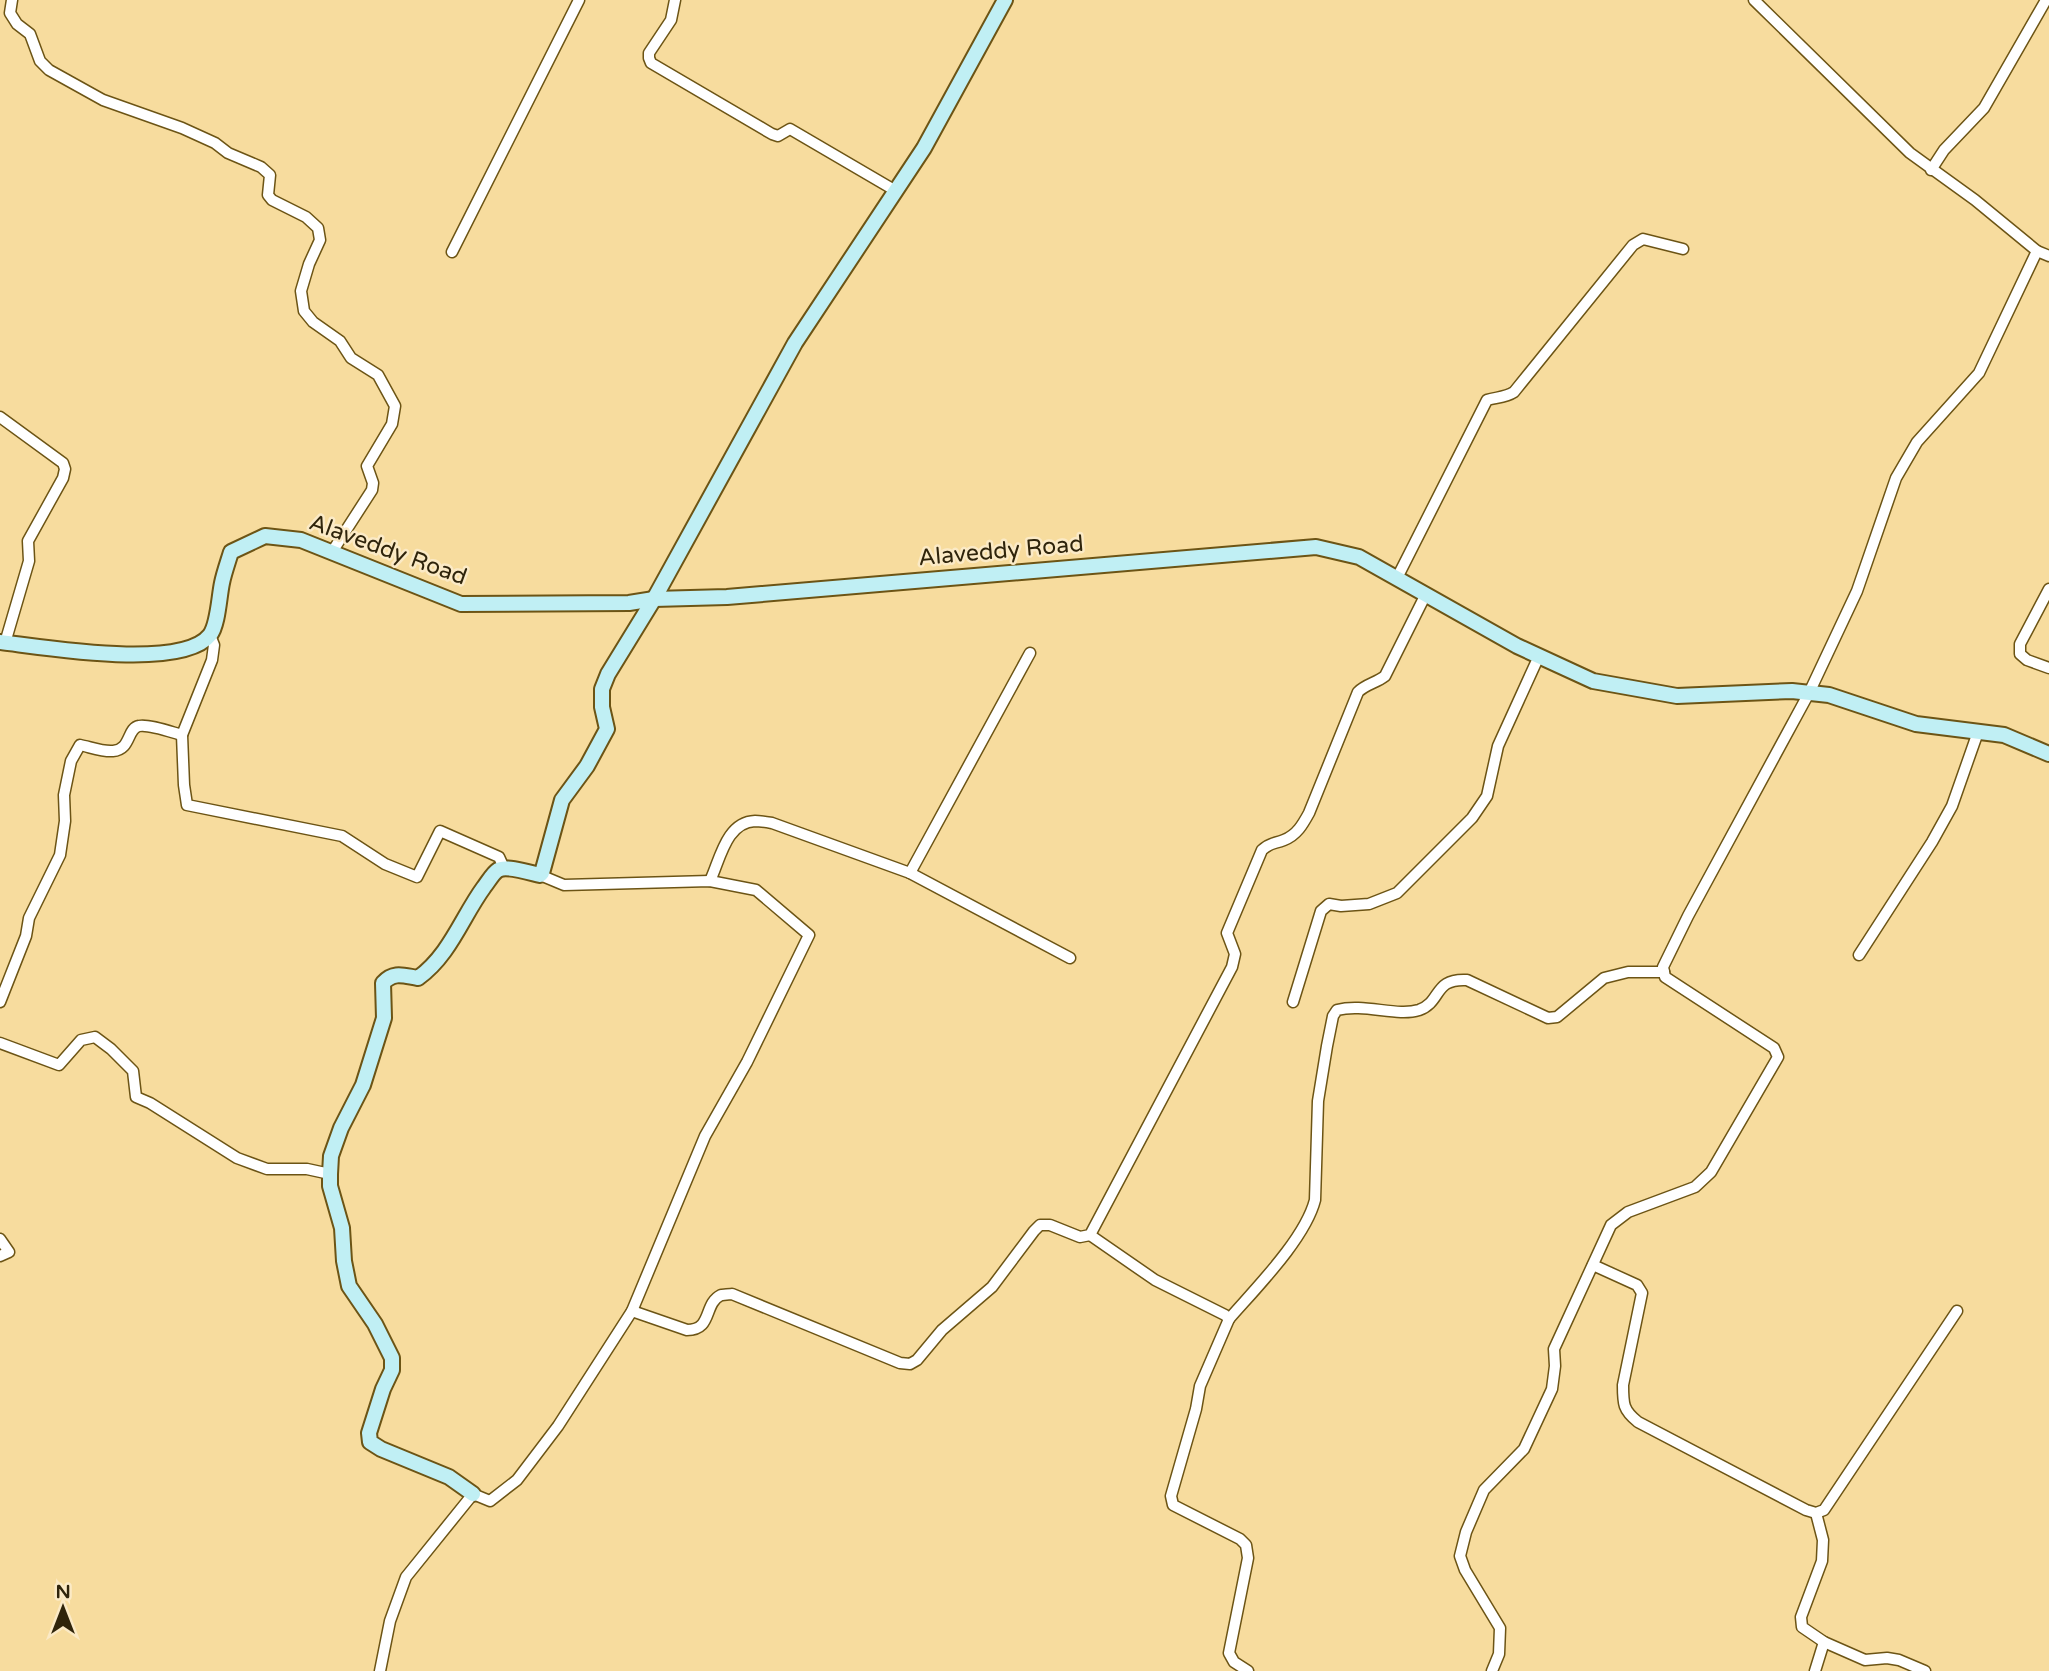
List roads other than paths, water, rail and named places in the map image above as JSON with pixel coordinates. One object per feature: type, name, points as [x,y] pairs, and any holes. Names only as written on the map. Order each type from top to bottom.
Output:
[{"type":"street","points":[[12,0],[10,13],[17,24],[30,34],[40,61],[48,70],[103,100],[182,128],[261,167],[270,175],[268,195],[272,200],[306,217],[318,228],[320,240],[309,264],[302,291],[304,311],[313,322],[340,341],[351,358],[377,375],[395,406],[392,424],[368,466],[373,483],[372,490],[332,552]]},
{"type":"street","points":[[452,252],[579,0]]},
{"type":"street","points":[[675,0],[671,20],[649,53],[651,63],[772,134],[778,136],[790,129],[896,191]]},
{"type":"street","points":[[540,875],[562,800],[587,766],[607,729],[602,707],[602,689],[608,674],[654,599],[795,343],[924,148],[1005,0]]},
{"type":"street","points":[[1754,0],[1910,153],[1975,200],[2037,251],[2049,256]]},
{"type":"street","points":[[1931,170],[1944,150],[1984,108],[2046,0]]},
{"type":"street","points":[[1397,578],[1487,400],[1507,397],[1514,392],[1633,245],[1643,239],[1683,249]]},
{"type":"street","points":[[1492,1671],[1499,1654],[1500,1628],[1460,1556],[1465,1532],[1484,1490],[1524,1449],[1552,1389],[1554,1349],[1611,1225],[1628,1212],[1695,1187],[1711,1172],[1778,1058],[1774,1048],[1665,977],[1663,967],[1809,693],[1857,591],[1896,478],[1917,442],[1979,373],[2037,251]]},
{"type":"street","points":[[0,417],[63,463],[65,469],[64,478],[28,541],[29,561],[3,643],[107,654],[168,653],[203,643],[210,635],[214,645],[212,660],[182,735],[187,805],[342,836],[385,864],[417,877],[440,831],[499,857],[504,868]]},
{"type":"street","name":"Alaveddy Road","points":[[210,635],[214,630],[231,552],[265,536],[301,540],[461,604],[629,603],[654,599],[741,596],[1317,547],[1359,556],[1517,646],[1593,681],[1677,696],[1792,691],[1829,695],[1916,724],[2004,736],[2049,754]]},
{"type":"street","points":[[2049,589],[2020,644],[2020,654],[2027,660],[2049,667]]},
{"type":"street","points":[[1090,1235],[1232,967],[1235,954],[1227,933],[1262,850],[1270,842],[1284,840],[1299,830],[1309,813],[1358,692],[1365,685],[1377,683],[1385,676],[1426,594]]},
{"type":"street","points":[[910,873],[1030,653]]},
{"type":"street","points":[[1293,1002],[1321,911],[1329,904],[1370,904],[1396,893],[1472,818],[1487,796],[1498,746],[1538,656]]},
{"type":"street","points":[[0,1002],[26,936],[29,918],[60,855],[65,821],[66,783],[71,761],[80,745],[118,750],[125,746],[133,729],[139,726],[182,735]]},
{"type":"street","points":[[1859,955],[1933,842],[1952,806],[1978,732]]},
{"type":"street","points":[[710,881],[732,831],[741,824],[754,821],[772,823],[910,873],[1070,958]]},
{"type":"street","points":[[504,868],[540,875],[564,885],[710,881],[755,890],[809,935],[747,1062],[705,1136],[632,1311],[558,1426],[517,1480],[490,1501],[473,1494],[449,1477],[370,1442],[369,1433],[392,1370],[392,1358],[375,1324],[349,1286],[342,1228],[330,1186],[331,1156],[341,1128],[363,1085],[384,1018],[383,984],[396,974],[418,978],[429,970],[445,951],[496,870],[504,868]]},
{"type":"street","points":[[1248,1671],[1234,1662],[1229,1653],[1248,1558],[1246,1545],[1240,1539],[1173,1505],[1171,1496],[1196,1409],[1200,1385],[1228,1319],[1279,1262],[1312,1213],[1315,1200],[1318,1101],[1333,1016],[1337,1010],[1349,1007],[1419,1010],[1428,1005],[1444,984],[1455,980],[1467,981],[1548,1018],[1557,1017],[1604,978],[1628,972],[1664,972]]},
{"type":"street","points":[[0,1043],[59,1065],[80,1040],[95,1037],[133,1071],[136,1097],[150,1103],[237,1158],[267,1169],[307,1170],[330,1174]]},
{"type":"street","points":[[632,1311],[687,1330],[695,1330],[702,1326],[714,1301],[721,1295],[732,1294],[900,1363],[910,1364],[917,1360],[942,1330],[992,1287],[1041,1225],[1080,1237],[1090,1235],[1155,1280],[1226,1315],[1228,1319]]},
{"type":"street","points":[[0,1239],[9,1252],[0,1256]]},
{"type":"street","points":[[1593,1265],[1637,1285],[1642,1293],[1623,1385],[1627,1413],[1638,1422],[1816,1513],[1824,1510],[1957,1311]]},
{"type":"street","points":[[380,1671],[390,1621],[405,1577],[473,1494]]},
{"type":"street","points":[[1816,1513],[1822,1540],[1822,1561],[1801,1623],[1802,1627],[1824,1642],[1865,1660],[1899,1660],[1925,1671]]},
{"type":"street","points":[[1815,1671],[1824,1642]]},
{"type":"street","points":[[1870,1671],[1874,1660]]}]
